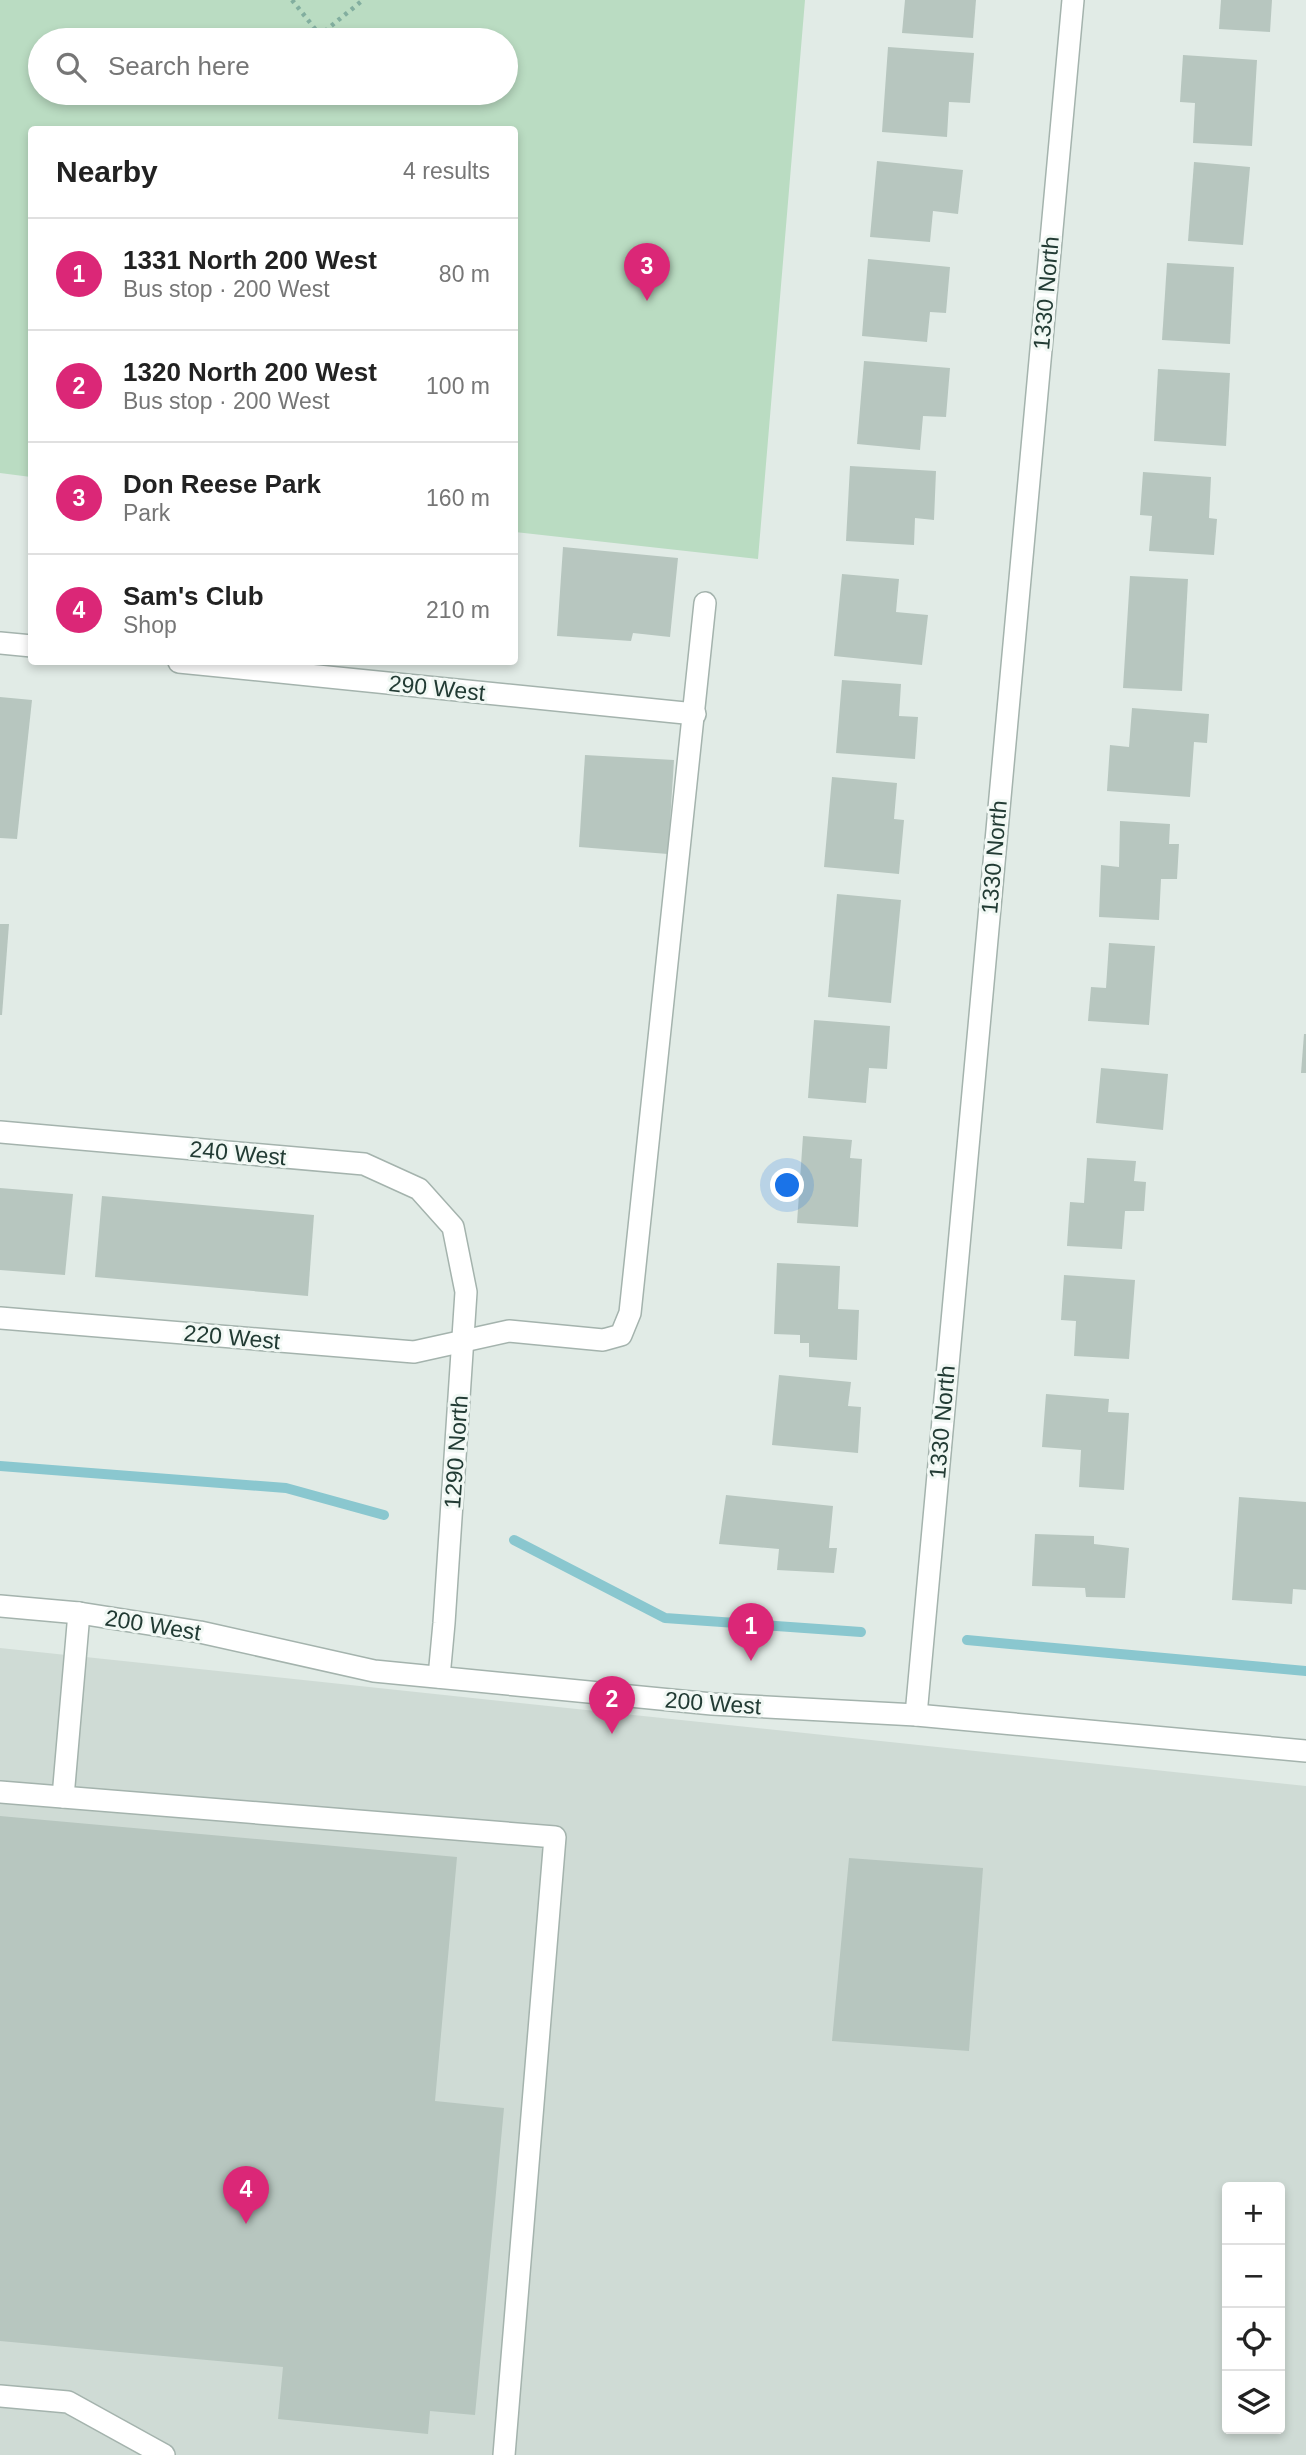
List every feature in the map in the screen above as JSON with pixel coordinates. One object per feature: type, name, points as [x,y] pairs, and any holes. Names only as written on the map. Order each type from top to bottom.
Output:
[{"type":"street","name":"1330 North","points":[[916,1715],[1073,0]]},
{"type":"street","points":[[695,713],[705,603]]},
{"type":"street","points":[[0,643],[28,646]]},
{"type":"street","name":"290 West","points":[[209,665],[695,713]]},
{"type":"street","name":"220 West","points":[[0,1318],[414,1353],[509,1331],[603,1340],[621,1335],[631,1313],[695,713]]},
{"type":"street","name":"240 West","points":[[0,1132],[363,1164],[419,1189],[453,1227]]},
{"type":"street","name":"1290 North","points":[[439,1677],[466,1292],[453,1227]]},
{"type":"street","name":"200 West","points":[[0,1606],[79,1613],[200,1632],[373,1671],[712,1704],[916,1715],[1306,1752]]},
{"type":"street","points":[[63,1797],[79,1613]]},
{"type":"street","points":[[0,1792],[555,1837],[504,2455]]},
{"type":"street","points":[[0,2396],[68,2402],[164,2455]]},
{"type":"path","points":[[292,0],[313,28]]},
{"type":"path","points":[[331,28],[363,0]]},
{"type":"shaded area","points":[[0,1648],[1306,1786],[1306,2455],[0,2455]]},
{"type":"green space","points":[[0,0],[805,0],[758,559],[518,532],[518,126],[28,126],[28,477],[0,473]]},
{"type":"building","points":[[905,0],[976,0],[973,38],[902,33]]},
{"type":"building","points":[[1221,0],[1272,0],[1270,32],[1219,29]]},
{"type":"building","points":[[888,47],[974,53],[970,103],[949,102],[947,137],[882,132]]},
{"type":"building","points":[[1183,55],[1257,60],[1252,146],[1193,143],[1195,103],[1180,102]]},
{"type":"building","points":[[877,161],[963,170],[958,214],[933,211],[930,242],[870,237]]},
{"type":"building","points":[[1194,162],[1250,167],[1243,245],[1188,241]]},
{"type":"building","points":[[868,259],[950,267],[946,313],[930,312],[927,342],[862,336]]},
{"type":"building","points":[[1167,263],[1234,267],[1230,344],[1162,340]]},
{"type":"building","points":[[864,361],[950,368],[946,417],[923,416],[920,450],[857,444]]},
{"type":"building","points":[[1158,369],[1230,373],[1226,446],[1154,441]]},
{"type":"building","points":[[850,466],[936,471],[934,520],[915,518],[914,545],[846,541]]},
{"type":"building","points":[[1143,472],[1211,477],[1209,518],[1217,519],[1214,555],[1149,551],[1152,516],[1140,515]]},
{"type":"building","points":[[563,547],[678,558],[670,637],[633,633],[631,641],[557,636]]},
{"type":"building","points":[[842,574],[899,579],[896,612],[928,615],[922,665],[834,656]]},
{"type":"building","points":[[1130,576],[1188,579],[1182,691],[1123,688]]},
{"type":"building","points":[[842,680],[901,684],[899,716],[918,717],[915,759],[836,753]]},
{"type":"building","points":[[0,697],[32,700],[17,839],[0,838]]},
{"type":"building","points":[[1132,708],[1209,714],[1207,743],[1194,742],[1190,797],[1107,791],[1110,745],[1129,747]]},
{"type":"building","points":[[585,755],[674,760],[668,854],[579,847]]},
{"type":"building","points":[[832,777],[897,783],[894,819],[904,820],[899,874],[824,867]]},
{"type":"building","points":[[1120,821],[1170,824],[1169,844],[1179,844],[1177,879],[1161,879],[1159,920],[1099,917],[1101,865],[1119,867]]},
{"type":"building","points":[[837,894],[901,900],[891,1003],[828,997]]},
{"type":"building","points":[[0,924],[9,924],[2,1015],[0,1015]]},
{"type":"building","points":[[1109,943],[1155,946],[1149,1025],[1088,1021],[1091,987],[1106,988]]},
{"type":"building","points":[[814,1020],[890,1026],[887,1069],[869,1068],[866,1103],[808,1098]]},
{"type":"building","points":[[1304,1034],[1306,1073],[1301,1073]]},
{"type":"building","points":[[1101,1068],[1168,1074],[1163,1130],[1096,1123]]},
{"type":"building","points":[[803,1136],[852,1140],[850,1158],[862,1159],[858,1227],[797,1223]]},
{"type":"building","points":[[1087,1158],[1136,1161],[1134,1181],[1146,1182],[1144,1211],[1125,1211],[1122,1249],[1067,1246],[1070,1202],[1084,1203]]},
{"type":"building","points":[[0,1188],[73,1194],[65,1275],[0,1270]]},
{"type":"building","points":[[102,1196],[314,1215],[308,1296],[95,1277]]},
{"type":"building","points":[[777,1263],[840,1266],[838,1309],[859,1310],[857,1360],[809,1357],[809,1343],[800,1343],[800,1335],[774,1334]]},
{"type":"building","points":[[1064,1275],[1135,1280],[1129,1359],[1074,1356],[1076,1321],[1061,1320]]},
{"type":"building","points":[[779,1375],[851,1382],[848,1406],[861,1407],[858,1453],[772,1445]]},
{"type":"building","points":[[1046,1394],[1109,1399],[1108,1412],[1129,1413],[1124,1490],[1079,1487],[1081,1450],[1042,1447]]},
{"type":"building","points":[[726,1495],[833,1506],[829,1548],[837,1548],[834,1573],[777,1570],[779,1549],[719,1544]]},
{"type":"building","points":[[1239,1497],[1306,1502],[1306,1590],[1293,1589],[1292,1604],[1232,1600]]},
{"type":"building","points":[[1035,1534],[1094,1536],[1094,1544],[1129,1548],[1125,1598],[1086,1597],[1085,1588],[1032,1586]]},
{"type":"building","points":[[0,1816],[457,1857],[435,2101],[504,2108],[475,2415],[430,2411],[428,2434],[278,2419],[283,2367],[0,2341]]},
{"type":"building","points":[[849,1858],[983,1868],[969,2051],[832,2041]]},
{"type":"waterway","points":[[0,1466],[286,1488],[384,1515]]},
{"type":"waterway","points":[[514,1540],[665,1618],[861,1632]]},
{"type":"waterway","points":[[967,1640],[1306,1671]]},
{"type":"place","name":"Don Reese Park","points":[[647,301]]},
{"type":"place","name":"1331 North 200 West","points":[[751,1661]]},
{"type":"place","name":"1320 North 200 West","points":[[612,1734]]},
{"type":"place","name":"Sam's Club","points":[[246,2224]]}]
